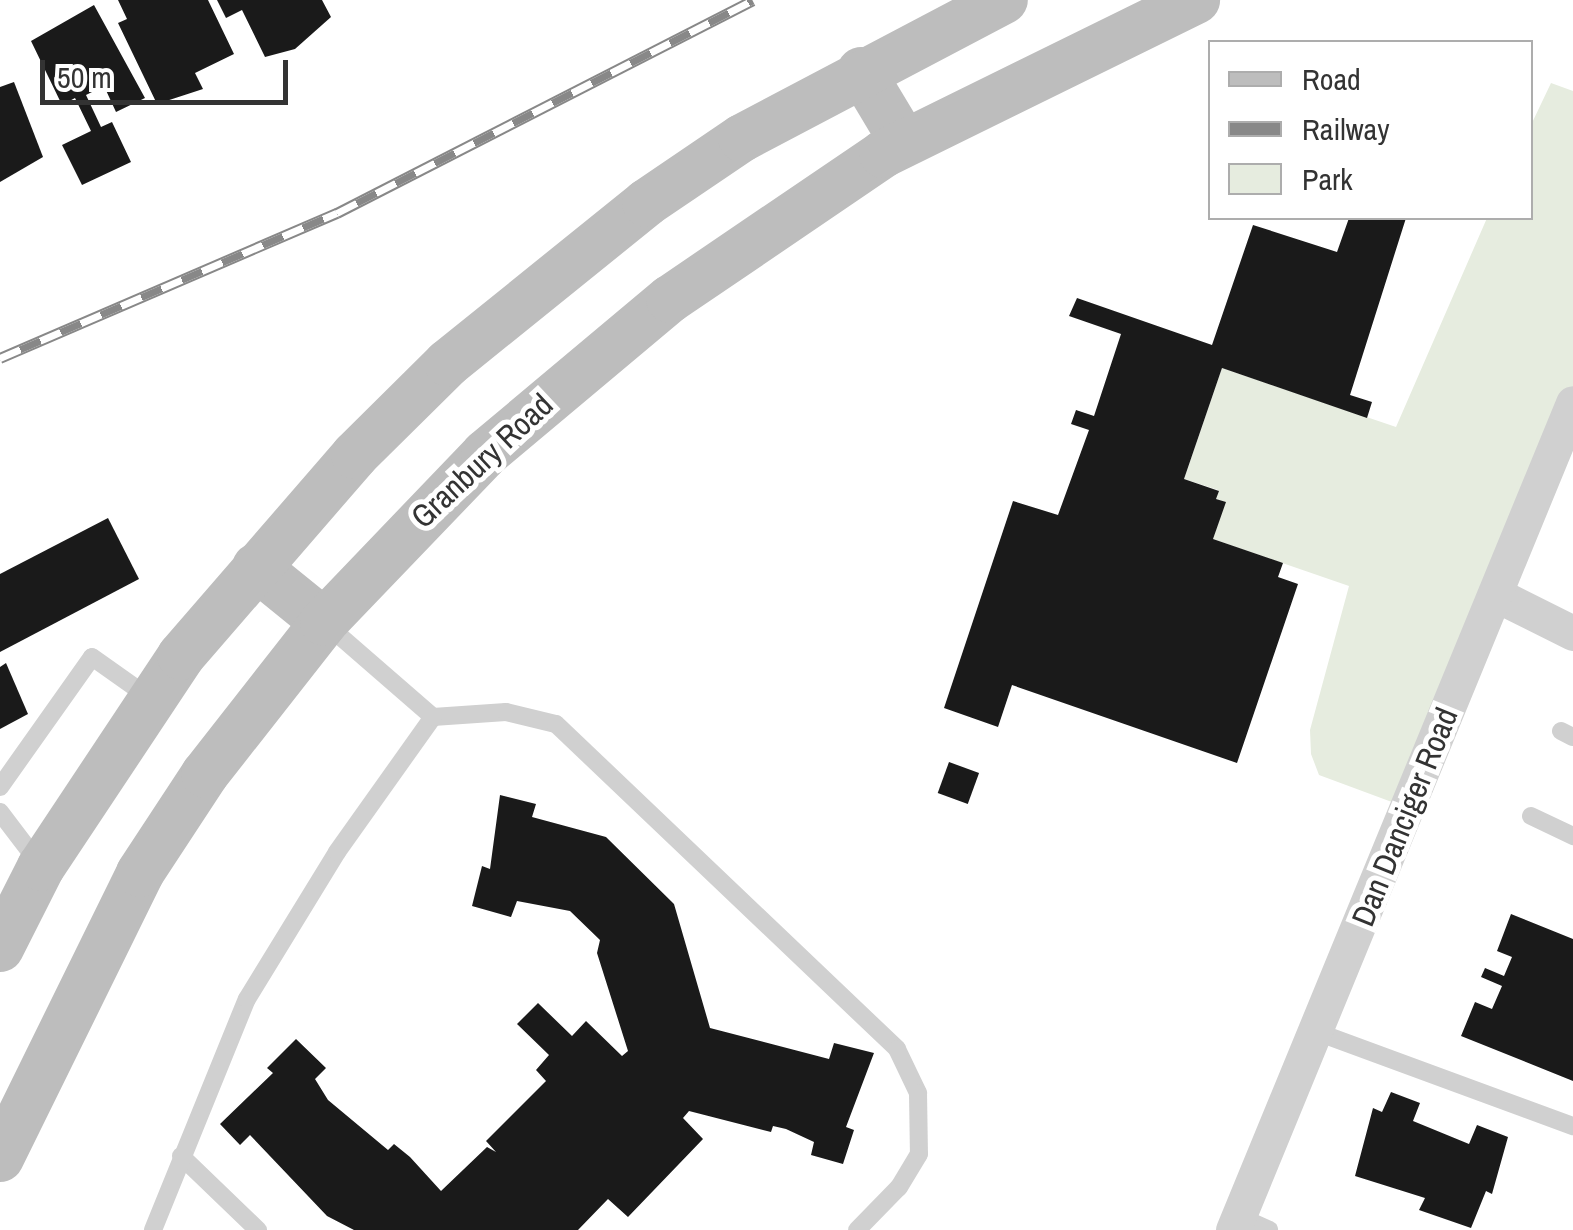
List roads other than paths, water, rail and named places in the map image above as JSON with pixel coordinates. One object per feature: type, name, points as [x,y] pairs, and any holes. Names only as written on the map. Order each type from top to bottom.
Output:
[{"type":"main road","points":[[0,948],[41,866],[152,699],[256,567],[434,376],[546,280],[742,138],[861,71],[1004,0]]},
{"type":"main road","name":"Granbury Road","points":[[0,1158],[140,873],[206,774],[324,622],[485,454],[670,300],[909,153],[1196,0]]},
{"type":"main road","points":[[861,71],[909,153]]},
{"type":"main road","points":[[256,567],[324,622]]},
{"type":"street","name":"Dan Danciger Road","points":[[1247,1225],[1316,1032],[1573,402]]},
{"type":"street","points":[[1495,594],[1573,632]]},
{"type":"lane","points":[[324,622],[433,717],[506,712],[556,724],[897,1049],[918,1093],[919,1154],[900,1186],[857,1230]]},
{"type":"lane","points":[[0,787],[92,657],[152,699]]},
{"type":"lane","points":[[153,1230],[248,999],[337,852],[433,717]]},
{"type":"lane","points":[[0,812],[41,866]]},
{"type":"lane","points":[[1531,816],[1573,836]]},
{"type":"lane","points":[[1316,1032],[1573,1126]]},
{"type":"lane","points":[[181,1156],[258,1230]]},
{"type":"railway","points":[[0,358],[337,213],[753,0]]}]
